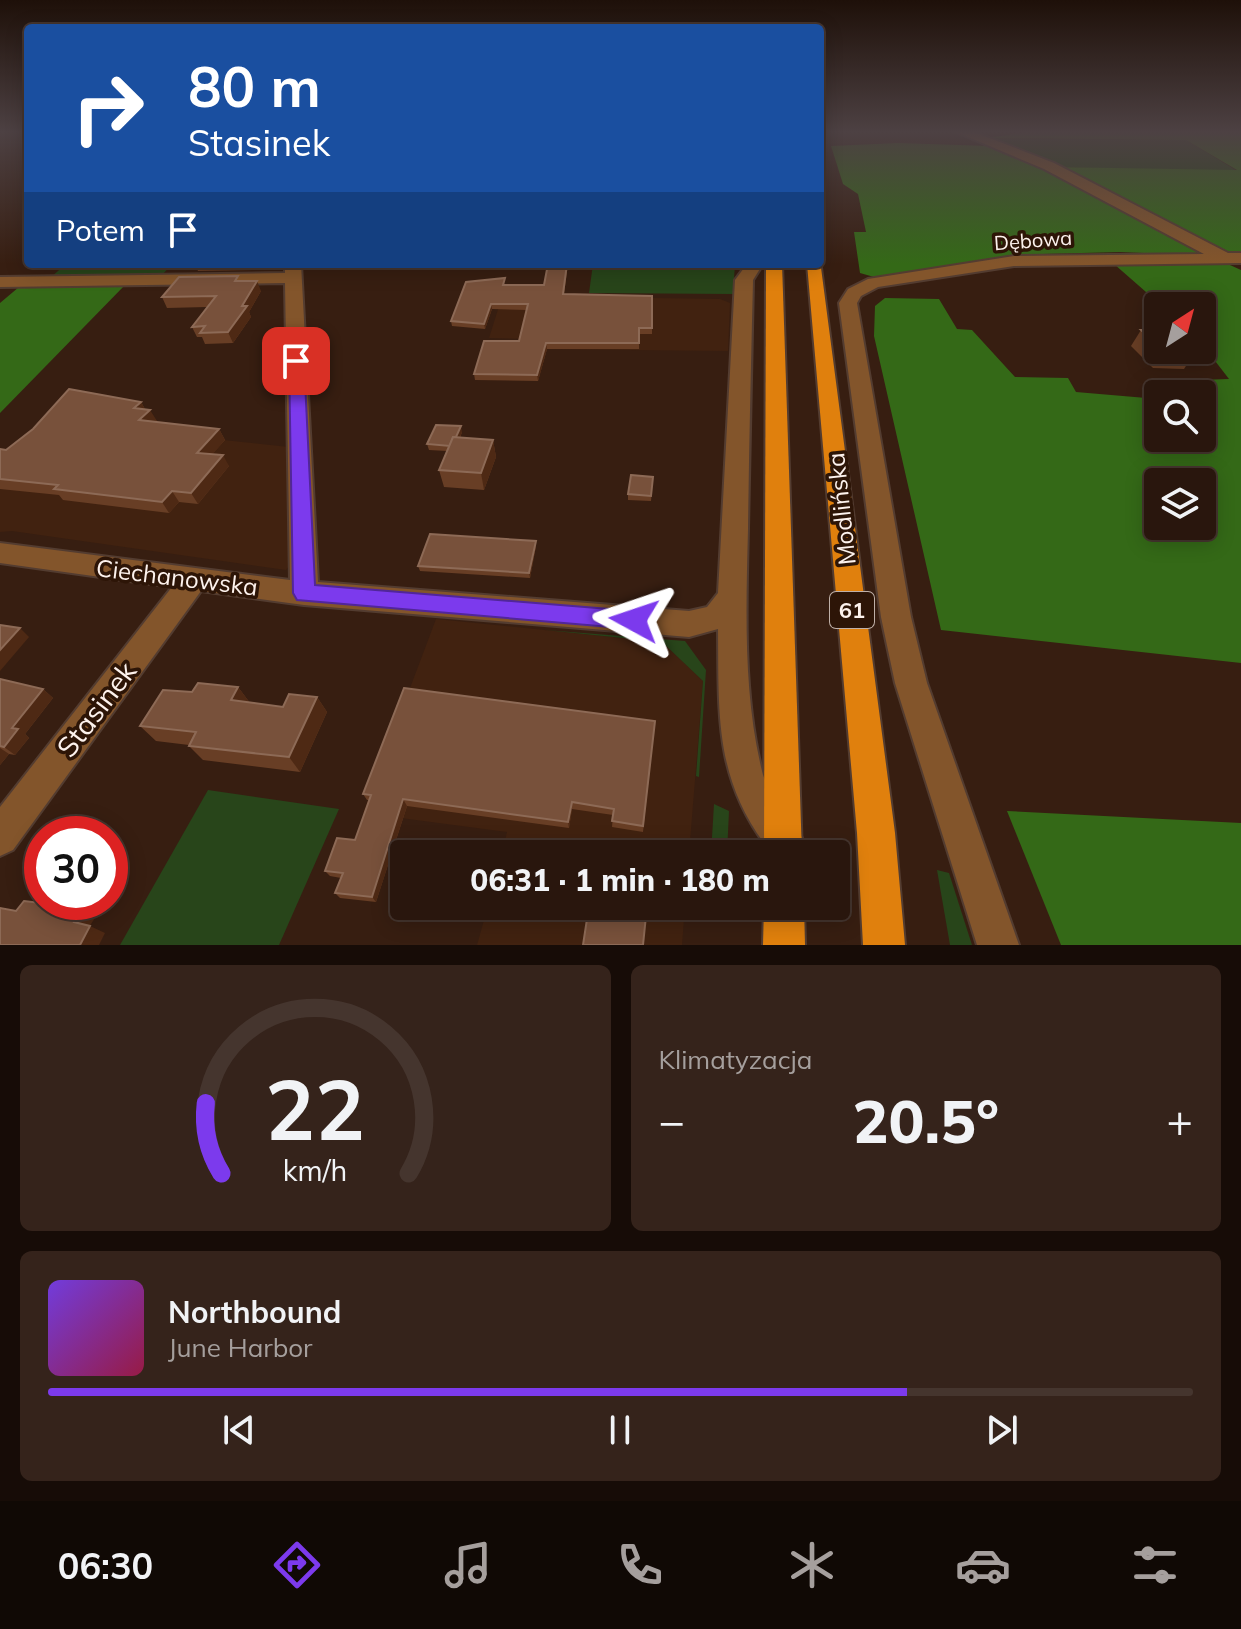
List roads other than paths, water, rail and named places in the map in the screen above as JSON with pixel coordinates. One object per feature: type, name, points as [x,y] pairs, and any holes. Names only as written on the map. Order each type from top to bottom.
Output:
[{"type":"main road","points":[[774,268],[783,840]]},
{"type":"main road","name":"Modlińska","points":[[815,268],[874,817],[884,945]]},
{"type":"main road","points":[[784,920],[784,945]]},
{"type":"street","points":[[1067,175],[1236,261]]},
{"type":"street","name":"Dębowa","points":[[848,313],[848,303],[854,293],[874,283],[999,263],[1104,258],[1236,261]]},
{"type":"street","points":[[751,268],[744,280],[731,651],[745,776],[779,840]]},
{"type":"street","points":[[0,282],[293,271],[304,593]]},
{"type":"street","name":"Modlińska","points":[[848,313],[896,617],[911,683],[998,945]]},
{"type":"street","name":"Ciechanowska","points":[[0,553],[304,593],[689,624],[711,634],[731,651]]},
{"type":"street","name":"Stasinek","points":[[0,837],[193,580]]},
{"type":"street","points":[[689,624],[716,617],[732,596]]}]
